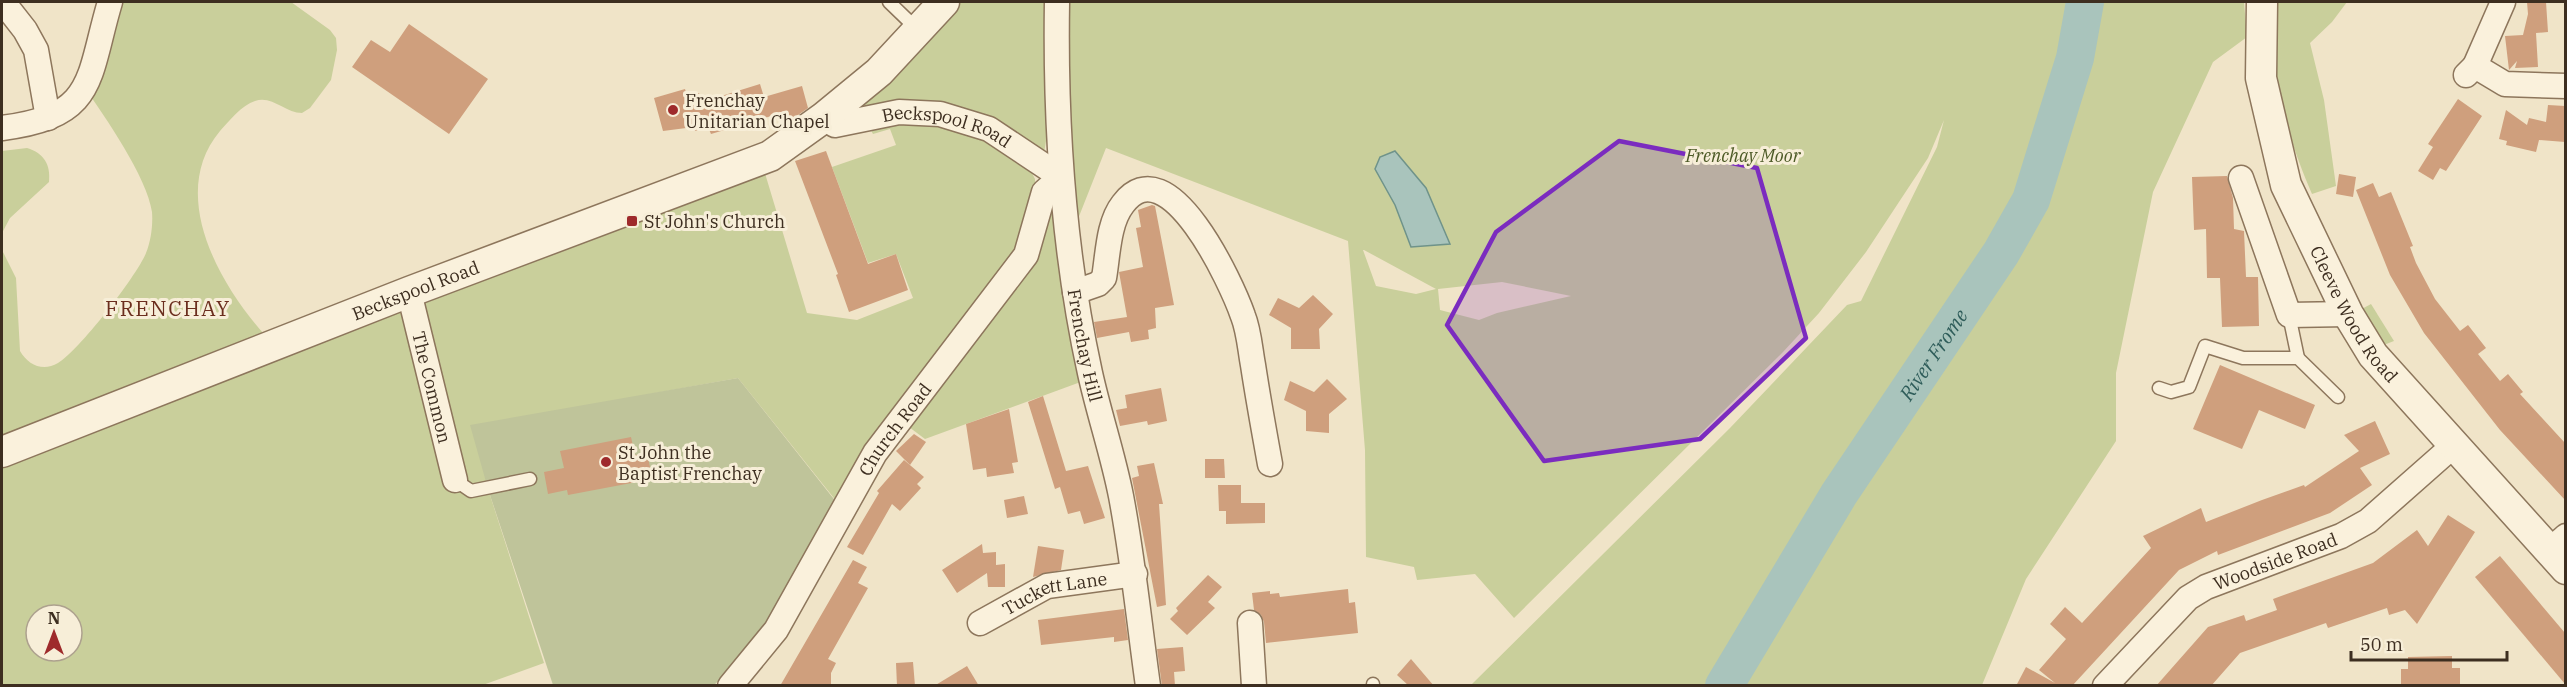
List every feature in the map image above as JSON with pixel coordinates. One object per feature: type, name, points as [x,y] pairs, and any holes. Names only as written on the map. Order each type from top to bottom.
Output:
[{"type":"street","points":[[3,2],[25,30],[36,50],[48,118]]},
{"type":"street","points":[[2,128],[48,118],[79,98],[90,78],[110,2]]},
{"type":"street","name":"Beckspool Road","points":[[2,452],[409,292],[770,156],[823,118],[879,72],[944,2]]},
{"type":"street","name":"Frenchay Hill","points":[[1057,2],[1056,100],[1061,177],[1075,292],[1090,372],[1120,493],[1135,574],[1147,676]]},
{"type":"street","name":"Cleeve Wood Road","points":[[2262,2],[2261,78],[2286,184],[2348,314],[2373,355],[2453,446],[2560,552]]},
{"type":"street","points":[[2503,2],[2470,70],[2505,84],[2565,86]]},
{"type":"street","name":"Beckspool Road","points":[[823,118],[835,125],[898,112],[939,114],[989,129],[1061,177]]},
{"type":"street","name":"Church Road","points":[[730,686],[776,630],[875,453],[1026,255],[1044,192],[1061,177]]},
{"type":"street","points":[[2241,178],[2289,315],[2348,314]]},
{"type":"street","points":[[1075,292],[1098,284],[1104,278],[1114,223],[1122,204],[1134,192],[1150,188],[1165,193],[1182,209],[1205,239],[1229,281],[1245,319],[1270,464]]},
{"type":"street","name":"The Common","points":[[409,292],[454,480]]},
{"type":"street","name":"Woodside Road","points":[[2105,686],[2188,598],[2206,587],[2341,536],[2359,526],[2453,446]]},
{"type":"street","name":"Tuckett Lane","points":[[980,623],[1047,586],[1135,574]]},
{"type":"street","points":[[1250,623],[1254,686]]},
{"type":"street","points":[[1129,686],[1147,676]]},
{"type":"lane","points":[[888,2],[919,31]]},
{"type":"lane","points":[[2289,315],[2298,358],[2338,397]]},
{"type":"lane","points":[[2159,388],[2171,392],[2189,387],[2205,346],[2243,358],[2298,358]]},
{"type":"lane","points":[[454,480],[471,491],[530,479]]},
{"type":"highlighted area","points":[[1619,141],[1757,168],[1806,338],[1700,439],[1544,461],[1447,325],[1496,232]]},
{"type":"green space","points":[[110,2],[291,2],[330,30],[336,38],[337,50],[331,80],[310,108],[302,113],[267,100],[250,103],[220,131],[205,155],[198,182],[199,209],[205,236],[230,289],[263,333],[2,439],[2,250],[16,278],[20,351],[36,366],[47,367],[67,356],[93,329],[132,278],[149,243],[152,212],[149,198],[134,165],[85,88]]},
{"type":"green space","points":[[959,2],[1049,2],[1047,135],[1044,153],[884,109],[852,108],[925,39]]},
{"type":"green space","name":"Frenchay Moor","points":[[1066,2],[2244,2],[2247,37],[2213,62],[2153,192],[2116,373],[2116,441],[2026,579],[1982,685],[1470,686],[1730,428],[1847,305],[1861,301],[1937,147],[1944,120],[1928,158],[1866,252],[1819,313],[1783,352],[1514,618],[1475,574],[1417,580],[1414,567],[1366,557],[1365,450],[1348,241],[1106,148],[1074,229]],"holes":[[[1364,250],[1436,289],[1416,294],[1376,286]],[[1502,282],[1571,296],[1497,313],[1479,320],[1440,310],[1438,289]]]},
{"type":"green space","points":[[2275,2],[2347,2],[2332,22],[2310,43],[2324,100],[2336,186],[2312,194],[2295,150],[2280,99],[2272,47]]},
{"type":"green space","points":[[898,117],[985,135],[1030,169],[1035,179],[1035,194],[1022,241],[837,502],[738,378],[650,394],[488,489],[544,663],[480,686],[2,686],[2,467],[764,170],[807,313],[857,320],[913,298],[896,254],[868,263],[832,167],[896,145],[890,129],[873,134],[867,123]]},
{"type":"green space","points":[[27,148],[42,156],[49,170],[49,182],[10,218],[2,233],[2,151]]},
{"type":"green space","points":[[1053,202],[1086,380],[925,439],[905,424]]},
{"type":"green space","points":[[2371,304],[2394,341],[2381,346],[2360,310]]},
{"type":"green space","points":[[738,378],[837,503],[781,599],[749,647],[714,685],[553,685],[488,489],[470,425]]},
{"type":"water","points":[[1395,151],[1426,188],[1450,244],[1411,247],[1395,205],[1375,169],[1380,157]]},
{"type":"building","points":[[2527,2],[2546,2],[2548,32],[2536,33],[2538,67],[2515,68],[2517,61],[2509,70],[2505,36],[2523,35],[2528,14]]},
{"type":"building","points":[[409,24],[488,79],[449,134],[352,67],[371,40],[390,52]]},
{"type":"building","points":[[760,84],[764,97],[802,86],[808,108],[788,122],[785,112],[711,134],[708,127],[695,131],[694,127],[663,131],[654,98],[685,89],[687,96],[699,93],[702,102]]},
{"type":"building","points":[[2458,99],[2482,116],[2446,171],[2440,168],[2433,180],[2418,171],[2433,147],[2428,144]]},
{"type":"building","points":[[2548,105],[2565,106],[2565,142],[2539,140],[2536,152],[2506,145],[2507,141],[2499,139],[2506,110],[2527,125],[2529,118],[2546,122]]},
{"type":"building","points":[[826,151],[868,264],[896,254],[908,290],[849,312],[836,275],[838,274],[795,161]]},
{"type":"building","points":[[2339,174],[2356,177],[2353,197],[2336,194]]},
{"type":"building","points":[[2227,176],[2233,198],[2234,229],[2244,231],[2246,277],[2258,277],[2259,326],[2222,327],[2220,278],[2207,278],[2206,229],[2194,230],[2192,177]]},
{"type":"building","points":[[2373,183],[2379,197],[2391,192],[2413,246],[2410,247],[2416,263],[2435,299],[2460,331],[2468,325],[2486,348],[2478,354],[2500,381],[2508,374],[2523,392],[2520,394],[2565,443],[2565,500],[2500,430],[2424,333],[2390,275],[2356,190]]},
{"type":"building","points":[[1155,206],[1174,305],[1155,308],[1156,328],[1148,330],[1149,339],[1131,342],[1129,332],[1097,338],[1094,322],[1127,317],[1119,272],[1143,267],[1136,228],[1141,227],[1138,210]]},
{"type":"building","points":[[1313,295],[1333,314],[1319,329],[1320,349],[1291,349],[1291,328],[1269,315],[1278,298],[1299,308]]},
{"type":"building","points":[[2220,365],[2315,405],[2305,429],[2259,410],[2242,449],[2193,429]]},
{"type":"building","points":[[1327,379],[1347,399],[1329,414],[1329,433],[1306,431],[1306,411],[1284,400],[1290,381],[1314,392]]},
{"type":"building","points":[[1161,388],[1167,421],[1148,425],[1147,421],[1120,426],[1116,410],[1127,408],[1125,395]]},
{"type":"building","points":[[1043,396],[1066,471],[1088,466],[1105,518],[1084,524],[1080,511],[1068,514],[1060,487],[1055,489],[1028,402]]},
{"type":"building","points":[[1009,409],[1018,462],[1012,463],[1014,473],[987,477],[986,468],[973,470],[966,424]]},
{"type":"building","points":[[2375,421],[2390,454],[2360,468],[2372,485],[2330,513],[2218,555],[2217,551],[2179,570],[2072,686],[2016,686],[2026,667],[2055,683],[2039,670],[2066,639],[2050,624],[2065,607],[2082,623],[2151,548],[2143,536],[2201,508],[2206,522],[2304,485],[2305,487],[2359,451],[2344,435]]},
{"type":"building","points":[[914,434],[926,442],[910,465],[896,451]]},
{"type":"building","name":"St John the Baptist Frenchay","points":[[631,437],[635,455],[647,453],[651,472],[641,474],[642,481],[568,495],[567,490],[548,494],[544,472],[564,468],[560,451]]},
{"type":"building","points":[[1205,459],[1224,459],[1225,478],[1205,478]]},
{"type":"building","points":[[904,460],[924,477],[917,484],[921,488],[900,511],[892,504],[863,555],[847,547],[879,493],[877,491]]},
{"type":"building","points":[[1154,463],[1163,504],[1159,504],[1166,605],[1157,607],[1132,478],[1139,476],[1137,466]]},
{"type":"building","points":[[1218,485],[1241,485],[1241,503],[1265,503],[1265,523],[1226,524],[1226,511],[1219,511]]},
{"type":"building","points":[[1024,496],[1028,514],[1007,518],[1004,500]]},
{"type":"building","points":[[2448,515],[2475,532],[2417,624],[2405,610],[2389,615],[2387,608],[2328,628],[2326,623],[2240,653],[2211,686],[2156,686],[2208,627],[2244,615],[2246,621],[2277,610],[2273,599],[2373,563],[2417,530],[2428,546]]},
{"type":"building","points":[[982,544],[983,553],[996,552],[996,565],[1005,564],[1005,587],[988,587],[987,573],[957,593],[942,570]]},
{"type":"building","points":[[1038,546],[1064,550],[1061,570],[1033,577]]},
{"type":"building","points":[[2500,556],[2565,633],[2565,684],[2475,577]]},
{"type":"building","points":[[853,560],[867,567],[858,583],[868,588],[828,659],[836,663],[831,673],[831,686],[780,686]]},
{"type":"building","points":[[1208,575],[1222,587],[1208,602],[1215,608],[1187,635],[1170,619],[1178,611],[1176,608]]},
{"type":"building","points":[[1348,589],[1349,603],[1355,602],[1358,633],[1266,643],[1264,622],[1261,615],[1254,610],[1252,593],[1270,591],[1270,594],[1279,593],[1280,597]]},
{"type":"building","points":[[1124,609],[1128,640],[1114,642],[1114,637],[1041,645],[1038,620]]},
{"type":"building","points":[[1183,647],[1185,671],[1174,672],[1175,686],[1162,686],[1157,649]]},
{"type":"building","points":[[2452,656],[2452,668],[2460,668],[2460,686],[2401,686],[2401,669],[2408,669],[2408,657]]},
{"type":"building","points":[[1411,659],[1434,686],[1409,686],[1397,675]]},
{"type":"building","points":[[913,662],[915,686],[897,686],[896,663]]},
{"type":"building","points":[[967,666],[979,686],[934,686]]},
{"type":"waterway","name":"River Frome","points":[[1724,686],[1839,494],[2001,253],[2031,200],[2075,58],[2085,2]]},
{"type":"place","name":"Frenchay Unitarian Chapel","points":[[673,110]]},
{"type":"place","name":"St John's Church","points":[[632,221]]},
{"type":"place","name":"St John the Baptist Frenchay","points":[[606,462]]},
{"type":"district","name":"FRENCHAY","points":[[168,308]]}]
